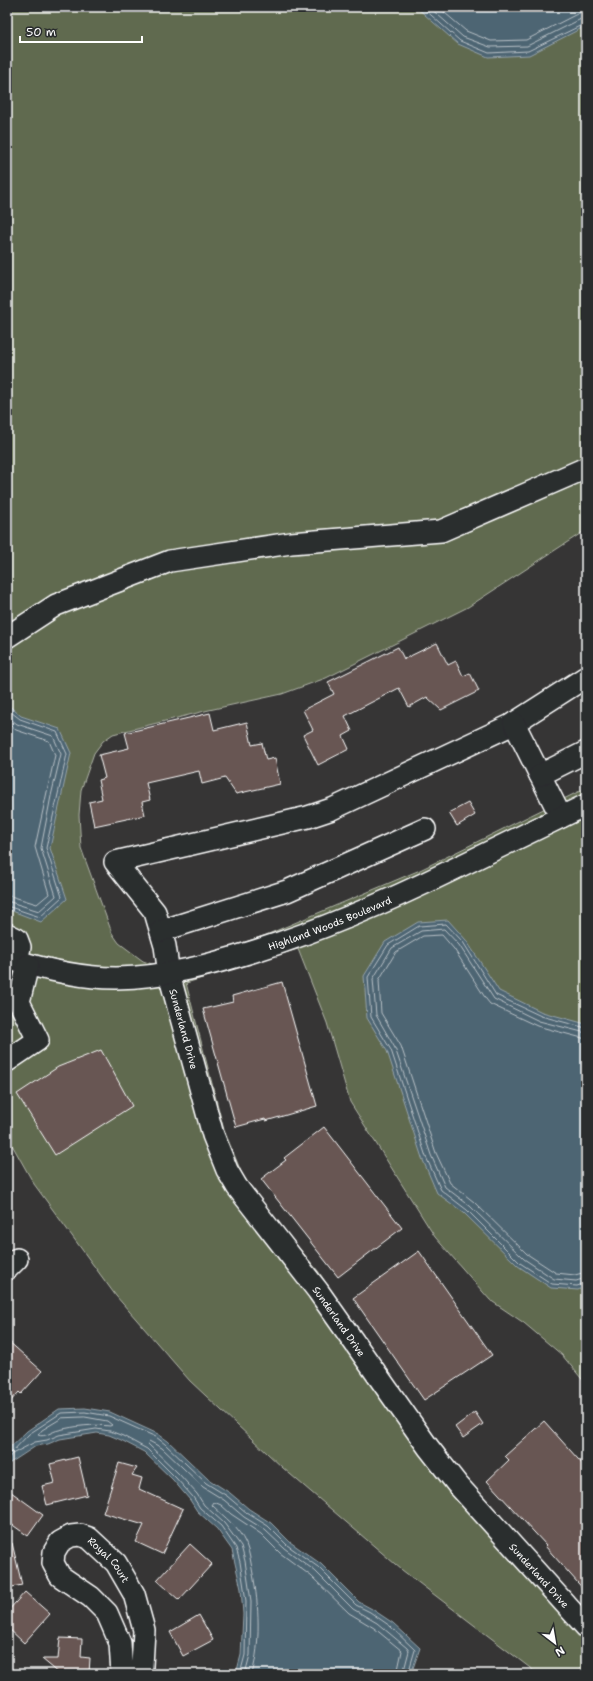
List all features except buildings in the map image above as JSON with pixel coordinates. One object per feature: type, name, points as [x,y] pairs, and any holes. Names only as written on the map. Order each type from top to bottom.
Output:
[{"type":"street","points":[[7,637],[56,605],[170,561],[291,543],[441,531],[586,468]]},
{"type":"street","points":[[562,817],[514,723],[586,677]]},
{"type":"street","name":"Sunderland Drive","points":[[514,723],[460,750],[332,809],[308,817],[115,862],[155,912],[165,946],[168,974],[213,1135],[227,1170],[237,1187],[318,1291],[428,1447],[457,1484],[586,1627]]},
{"type":"street","points":[[540,775],[586,752]]},
{"type":"street","name":"Highland Woods Boulevard","points":[[17,961],[56,971],[114,978],[168,974],[213,965],[333,924],[400,896],[586,805]]},
{"type":"street","points":[[161,931],[287,891],[424,829]]},
{"type":"street","points":[[7,934],[17,939],[20,947],[17,961],[19,1002],[38,1040],[7,1061]]},
{"type":"street","name":"Royal Court","points":[[122,1674],[120,1643],[107,1613],[92,1597],[60,1576],[53,1563],[54,1552],[60,1542],[70,1536],[80,1535],[89,1538],[116,1563],[134,1594],[144,1630],[142,1666],[140,1674]]},
{"type":"green space","points":[[7,7],[586,7],[586,530],[468,607],[326,678],[282,694],[209,710],[113,734],[103,741],[94,753],[81,790],[79,815],[81,848],[112,933],[119,943],[143,961],[155,965],[201,957],[266,935],[420,870],[586,788],[586,1384],[562,1355],[524,1323],[490,1300],[435,1237],[350,1102],[327,1023],[298,949],[186,983],[224,1130],[242,1174],[263,1205],[318,1271],[408,1401],[462,1473],[586,1611],[586,1674],[538,1674],[402,1570],[283,1468],[190,1381],[116,1296],[34,1184],[7,1136]]},
{"type":"water","points":[[416,7],[586,7],[586,26],[529,55],[488,57],[458,44]]},
{"type":"water","points":[[7,704],[21,716],[60,729],[71,753],[50,848],[67,899],[41,922],[7,909]]},
{"type":"water","points":[[448,920],[466,940],[499,991],[542,1012],[586,1024],[586,1286],[578,1290],[551,1288],[518,1266],[464,1213],[437,1193],[422,1158],[387,1051],[367,1018],[364,976],[385,942],[418,922]]},
{"type":"water","points":[[85,1408],[110,1412],[158,1434],[168,1441],[208,1479],[271,1523],[290,1542],[321,1564],[359,1602],[393,1623],[420,1648],[411,1674],[236,1674],[241,1655],[243,1614],[241,1589],[232,1550],[217,1529],[197,1511],[173,1480],[144,1452],[109,1435],[97,1433],[60,1439],[48,1444],[36,1446],[7,1465],[7,1450],[27,1431],[59,1409]]}]
